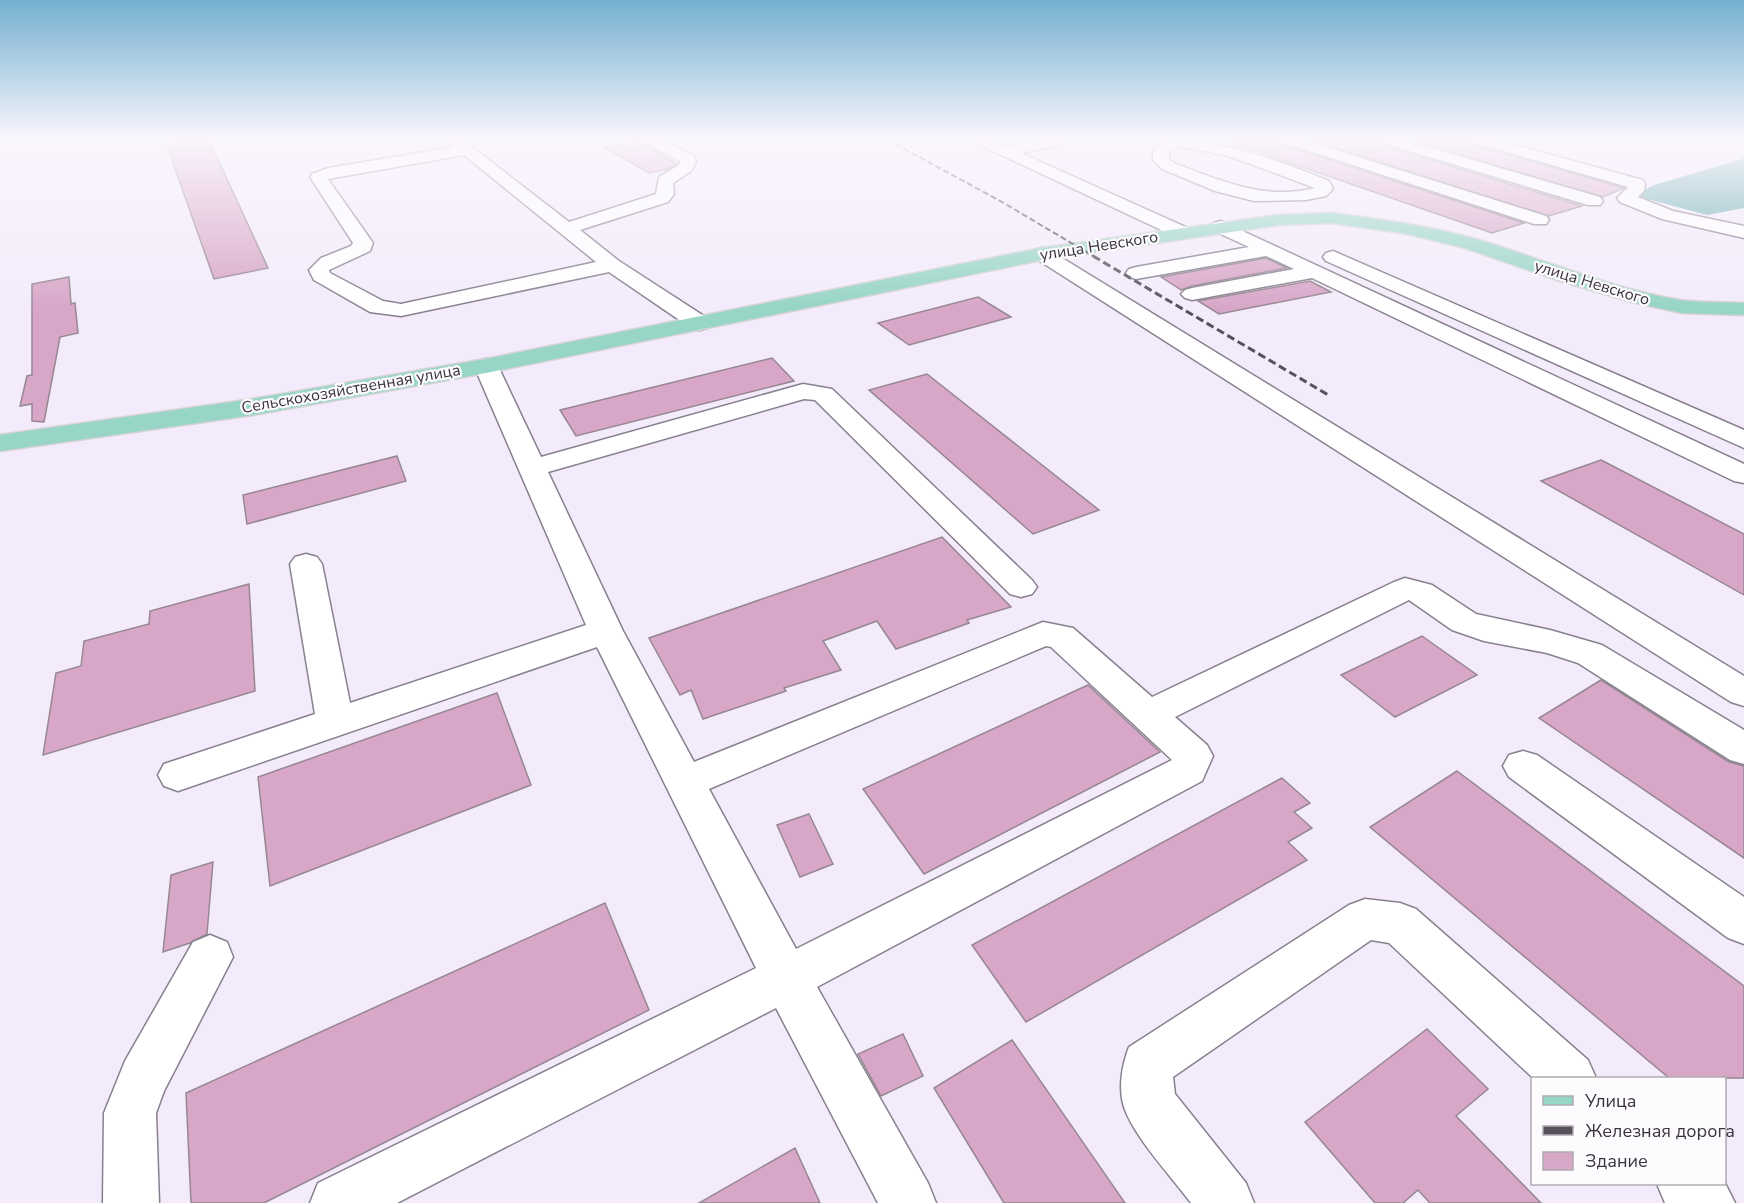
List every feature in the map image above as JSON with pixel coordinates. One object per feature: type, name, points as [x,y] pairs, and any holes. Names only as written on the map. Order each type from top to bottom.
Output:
[{"type":"main road","name":"улица Невского","points":[[699,323],[1042,255],[1183,233],[1307,218],[1383,223],[1448,237],[1564,276],[1644,299],[1682,307],[1744,309]]},
{"type":"main road","name":"Сельскохозяйственная улица","points":[[0,443],[253,407],[486,366],[699,323]]},
{"type":"street","points":[[331,196],[363,243],[363,247],[358,252],[324,264],[319,270],[321,276],[378,307],[401,310],[612,265]]},
{"type":"street","points":[[524,196],[612,265],[699,323]]},
{"type":"street","points":[[565,229],[663,196]]},
{"type":"street","points":[[1103,196],[1183,233]]},
{"type":"street","points":[[1465,196],[1540,220]]},
{"type":"street","points":[[1578,196],[1594,201]]},
{"type":"street","points":[[1628,196],[1626,198],[1636,204],[1674,217],[1744,232]]},
{"type":"street","points":[[1221,228],[1744,475]]},
{"type":"street","points":[[1136,273],[1267,250]]},
{"type":"street","points":[[1042,255],[1744,693]]},
{"type":"street","points":[[1333,257],[1744,440]]},
{"type":"street","points":[[1192,294],[1311,272]]},
{"type":"street","points":[[486,366],[606,631],[786,978],[908,1203]]},
{"type":"street","points":[[532,468],[803,391],[823,394],[1021,587]]},
{"type":"street","points":[[306,564],[335,722]]},
{"type":"street","points":[[1147,715],[1405,589],[1420,592],[1464,622],[1484,629],[1550,642],[1590,654],[1744,749]]},
{"type":"street","points":[[178,775],[606,631]]},
{"type":"street","points":[[338,1203],[786,978],[1188,770],[1193,756],[1061,636],[1043,634],[686,782]]},
{"type":"street","points":[[1523,766],[1744,923]]},
{"type":"street","points":[[1226,1203],[1149,1104],[1147,1065],[1365,919],[1400,924],[1569,1077]]},
{"type":"street","points":[[131,1203],[130,1113],[143,1078],[210,957]]},
{"type":"street","points":[[1686,1185],[1707,1203]]},
{"type":"shaded area","points":[[1744,196],[1744,208],[1707,215],[1640,197]]},
{"type":"building","points":[[185,196],[235,196],[268,268],[214,279]]},
{"type":"building","points":[[1386,196],[1441,196],[1524,223],[1492,233]]},
{"type":"building","points":[[1487,196],[1550,196],[1582,206],[1549,216]]},
{"type":"building","points":[[1266,258],[1287,268],[1181,290],[1161,277]]},
{"type":"building","points":[[69,277],[71,304],[75,303],[78,333],[60,337],[44,422],[32,421],[32,404],[20,406],[27,376],[32,375],[32,284]]},
{"type":"building","points":[[1310,281],[1331,292],[1219,314],[1198,301]]},
{"type":"building","points":[[978,297],[1011,317],[909,345],[878,323]]},
{"type":"building","points":[[772,358],[794,381],[576,436],[560,410]]},
{"type":"building","points":[[927,374],[1099,510],[1033,534],[869,390]]},
{"type":"building","points":[[397,456],[406,481],[247,524],[243,495]]},
{"type":"building","points":[[1601,460],[1744,534],[1744,595],[1541,481]]},
{"type":"building","points":[[942,537],[1011,607],[967,620],[969,623],[896,649],[877,621],[823,641],[841,670],[784,688],[786,691],[703,719],[691,690],[680,695],[649,638]]},
{"type":"building","points":[[249,584],[255,691],[43,755],[56,673],[81,666],[84,641],[149,624],[150,611]]},
{"type":"building","points":[[1422,636],[1477,675],[1395,717],[1341,675]]},
{"type":"building","points":[[1601,680],[1729,762],[1744,766],[1744,858],[1539,718]]},
{"type":"building","points":[[1088,685],[1160,752],[924,874],[863,789]]},
{"type":"building","points":[[497,693],[531,785],[270,886],[258,777]]},
{"type":"building","points":[[1457,771],[1744,986],[1744,1078],[1668,1077],[1370,827]]},
{"type":"building","points":[[1282,778],[1310,803],[1294,812],[1312,828],[1288,842],[1307,860],[1026,1022],[972,945]]},
{"type":"building","points":[[809,814],[833,864],[800,877],[777,825]]},
{"type":"building","points":[[213,862],[207,934],[190,943],[163,952],[171,875]]},
{"type":"building","points":[[605,903],[649,1010],[264,1203],[191,1203],[186,1093]]},
{"type":"building","points":[[1427,1029],[1488,1089],[1456,1116],[1541,1203],[1430,1203],[1418,1190],[1403,1203],[1375,1203],[1305,1122]]},
{"type":"building","points":[[903,1034],[923,1076],[881,1096],[858,1054]]},
{"type":"building","points":[[1012,1040],[1125,1203],[1004,1203],[934,1088]]},
{"type":"building","points":[[795,1148],[820,1203],[699,1203]]},
{"type":"railway","points":[[991,196],[1095,257]]},
{"type":"railway","points":[[1093,256],[1330,396]]}]
